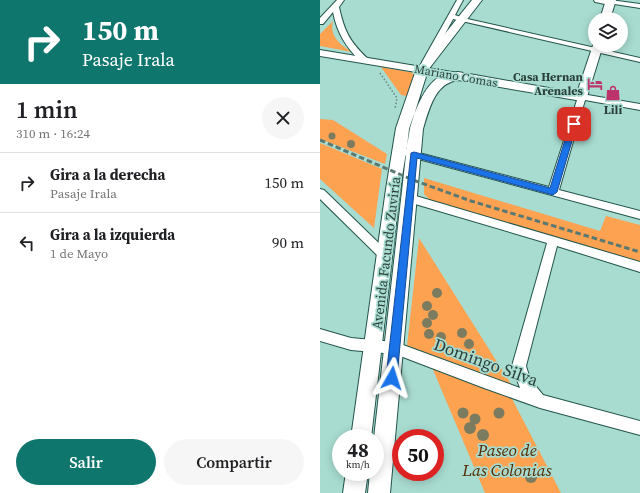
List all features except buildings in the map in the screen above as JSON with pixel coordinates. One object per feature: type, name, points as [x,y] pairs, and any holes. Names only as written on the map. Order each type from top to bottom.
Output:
[{"type":"main road","name":"Avenida Facundo Zuviría","points":[[379,493],[395,348],[409,198],[407,153],[403,128],[422,70],[477,0]]},
{"type":"main road","points":[[607,12],[610,1]]},
{"type":"main road","points":[[582,97],[596,52]]},
{"type":"main road","name":"Avenida Facundo Zuviría","points":[[362,429],[386,257],[393,189],[424,105],[443,79],[458,76]]},
{"type":"main road","name":"Mariano Comas","points":[[458,76],[582,97]]},
{"type":"main road","points":[[354,493],[356,481]]},
{"type":"street","points":[[320,22],[341,0]]},
{"type":"street","points":[[422,70],[460,0]]},
{"type":"street","points":[[598,0],[640,6]]},
{"type":"street","points":[[335,6],[340,30],[354,50],[368,61]]},
{"type":"street","points":[[450,16],[461,20],[588,46]]},
{"type":"street","name":"Mariano Comas","points":[[320,52],[458,76]]},
{"type":"street","points":[[611,52],[640,60]]},
{"type":"street","points":[[553,192],[582,97]]},
{"type":"street","name":"Mariano Comas","points":[[582,97],[640,107]]},
{"type":"street","points":[[407,153],[640,215]]},
{"type":"street","points":[[320,193],[386,257]]},
{"type":"street","points":[[409,198],[640,267]]},
{"type":"street","points":[[540,400],[526,388],[519,366],[553,241]]},
{"type":"street","name":"Domingo Silva","points":[[320,335],[351,344],[395,348],[484,382],[540,400],[640,428]]},
{"type":"path","points":[[368,61],[397,98],[395,112]]},
{"type":"green space","points":[[333,21],[332,26],[336,40],[352,52],[320,46],[320,34]]},
{"type":"green space","points":[[381,67],[415,73],[407,96],[401,95]]},
{"type":"green space","points":[[320,119],[333,120],[387,154],[385,164],[320,139]]},
{"type":"green space","points":[[320,143],[382,169],[374,228],[320,179]]},
{"type":"green space","points":[[424,178],[600,231],[606,216],[640,225],[640,262],[430,200],[424,194]]},
{"type":"green space","points":[[419,238],[511,384],[407,346]]},
{"type":"green space","name":"Paseo de Las Colonias","points":[[431,365],[509,393],[561,493],[485,493]]},
{"type":"railway","points":[[320,140],[413,180],[471,201],[640,252]]},
{"type":"place","name":"Casa Hernan Arenales","points":[[595,84]]},
{"type":"place","name":"Lili","points":[[613,93]]},
{"type":"route","points":[[392,378],[414,155],[553,192],[574,124]]}]
